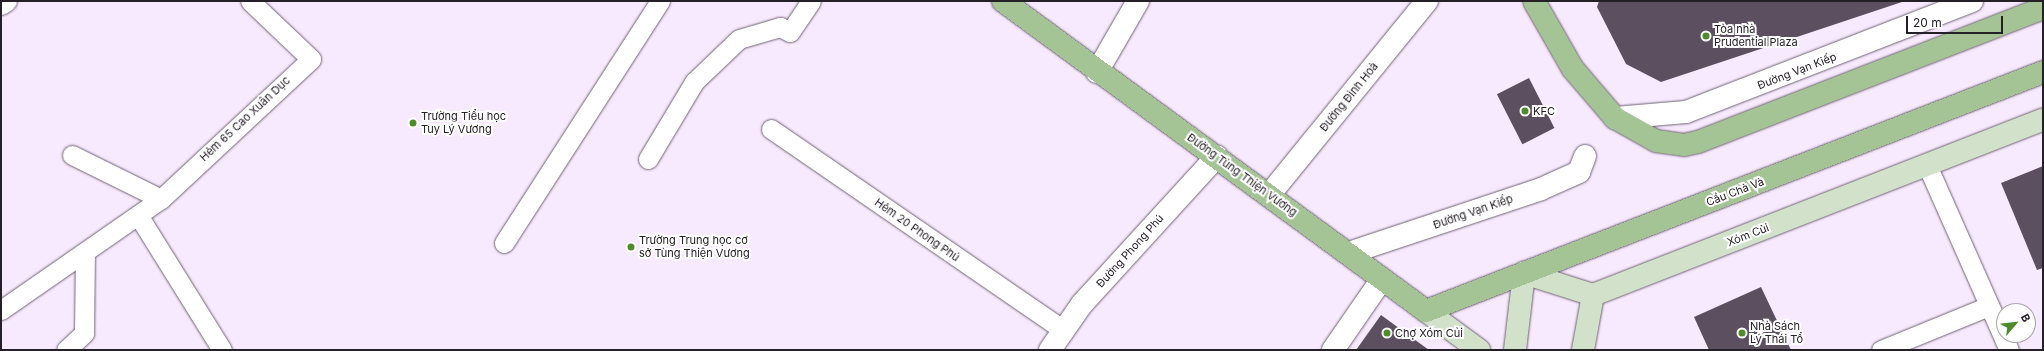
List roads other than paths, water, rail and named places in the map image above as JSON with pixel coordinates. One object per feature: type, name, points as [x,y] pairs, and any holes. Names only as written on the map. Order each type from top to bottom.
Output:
[{"type":"main road","name":"Đường Tùng Thiện Vương","points":[[1003,1],[1097,72],[1270,194],[1426,311]]},
{"type":"main road","points":[[1534,1],[1573,69],[1615,118],[1656,141],[1698,142],[2043,8]]},
{"type":"main road","name":"Cầu Chà Và","points":[[1426,311],[2043,72]]},
{"type":"street","points":[[1097,72],[1138,1]]},
{"type":"street","name":"Đường Đình Hoà","points":[[1270,194],[1428,1]]},
{"type":"street","name":"Đường Vạn Kiếp","points":[[1615,118],[1686,112],[1972,1]]},
{"type":"street","name":"Xóm Củi","points":[[1593,295],[2043,120]]},
{"type":"street","name":"Đường Phong Phú","points":[[1050,350],[1082,304],[1217,156]]},
{"type":"street","name":"Đường Vạn Kiếp","points":[[1350,253],[1541,189],[1580,172],[1585,156]]},
{"type":"street","points":[[1515,350],[1524,273],[1593,295],[1583,350]]},
{"type":"street","points":[[1333,350],[1382,279]]},
{"type":"street","name":"Đường Tùng Thiện Vương","points":[[1426,311],[1479,350]]},
{"type":"lane","points":[[1,5],[7,1]]},
{"type":"lane","name":"Hẻm 65 Cao Xuân Dục","points":[[1,310],[161,199],[311,59],[250,1]]},
{"type":"lane","points":[[504,243],[660,1]]},
{"type":"lane","points":[[648,159],[694,82],[739,39],[780,27],[790,32],[811,1]]},
{"type":"lane","name":"Hẻm 20 Phong Phú","points":[[771,129],[1064,330]]},
{"type":"lane","points":[[72,155],[161,199]]},
{"type":"lane","points":[[1927,165],[2009,350]]},
{"type":"lane","points":[[138,215],[222,350]]},
{"type":"lane","points":[[66,350],[84,333],[85,252]]},
{"type":"lane","points":[[1881,350],[1989,306]]},
{"type":"place","name":"Tòa nhà Prudential Plaza","points":[[1706,36]]},
{"type":"place","name":"KFC","points":[[1525,111]]},
{"type":"place","name":"Trường Tiểu học Tuy Lý Vương","points":[[413,123]]},
{"type":"place","name":"Trường Trung học cơ sở Tùng Thiện Vương","points":[[631,247]]},
{"type":"place","name":"Chợ Xóm Củi","points":[[1387,333]]},
{"type":"place","name":"Nhà Sách Lý Thái Tổ","points":[[1742,333]]}]
